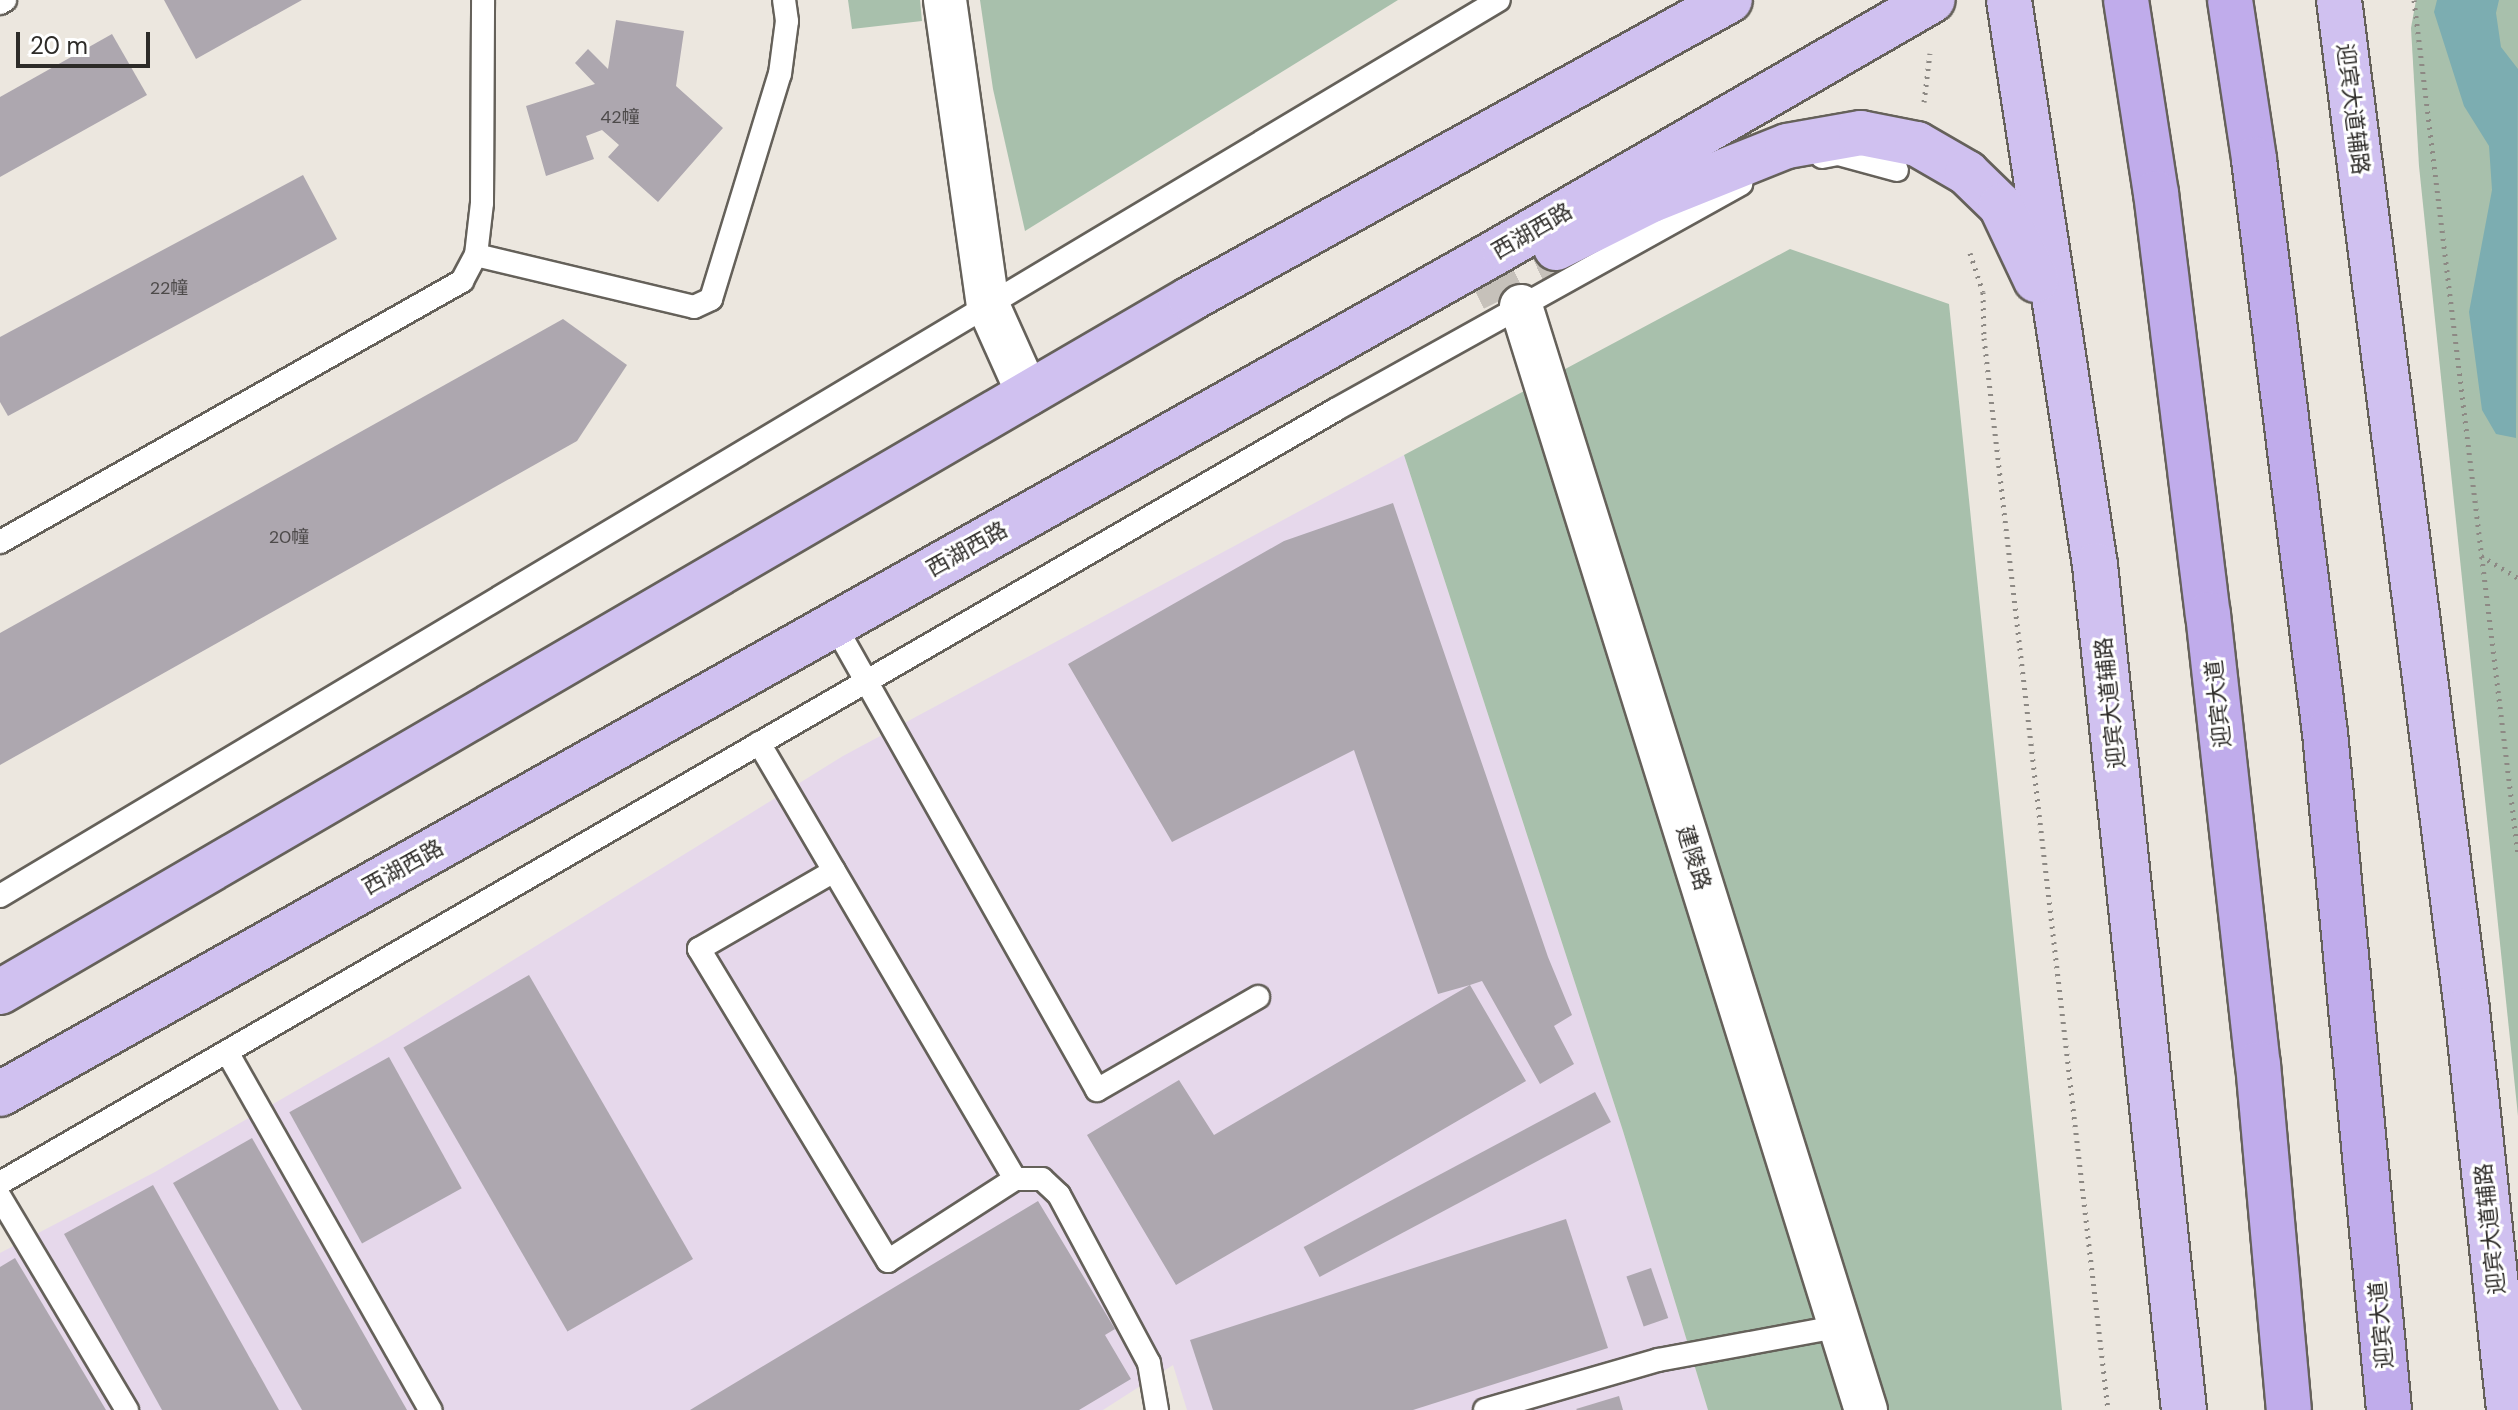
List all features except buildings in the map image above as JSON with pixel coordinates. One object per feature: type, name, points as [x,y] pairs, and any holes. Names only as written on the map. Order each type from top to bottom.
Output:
[{"type":"highway","name":"迎宾大道","points":[[2126,0],[2156,193],[2208,614],[2257,1048],[2289,1410]]},
{"type":"highway","name":"迎宾大道","points":[[2230,0],[2254,159],[2325,733],[2389,1410]]},
{"type":"main road","points":[[1239,273],[1673,0]]},
{"type":"main road","points":[[0,992],[1239,273],[1730,0]]},
{"type":"main road","name":"迎宾大道辅路","points":[[2009,0],[2095,565],[2184,1410]]},
{"type":"main road","name":"迎宾大道辅路","points":[[2339,0],[2467,1010],[2509,1410]]},
{"type":"main road","points":[[2357,0],[2359,156]]},
{"type":"main road","name":"西湖西路","points":[[0,1094],[1503,248],[1930,1]]},
{"type":"main road","points":[[1547,253],[1652,200],[1787,146],[1861,133],[1904,157],[1967,173],[2001,206],[2057,325]]},
{"type":"main road","points":[[1098,476],[1474,289]]},
{"type":"street","points":[[945,0],[988,305],[1028,394]]},
{"type":"street","name":"建陵路","points":[[1521,306],[1866,1410]]},
{"type":"lane","points":[[0,3],[5,0]]},
{"type":"lane","points":[[0,542],[462,281],[476,255],[482,203],[483,0]]},
{"type":"lane","points":[[476,255],[694,307],[711,299],[780,74],[787,21],[784,0]]},
{"type":"lane","points":[[0,896],[1499,0]]},
{"type":"lane","points":[[0,1183],[867,681],[1521,306],[1770,168],[1838,154],[1904,157]]},
{"type":"lane","points":[[834,624],[1097,1090],[1258,997]]},
{"type":"lane","points":[[759,743],[1015,1179]]},
{"type":"lane","points":[[834,871],[699,949],[888,1261],[1015,1179],[1042,1179],[1059,1195],[1149,1363],[1157,1410]]},
{"type":"lane","points":[[227,1052],[430,1410]]},
{"type":"lane","points":[[0,1197],[127,1410]]},
{"type":"lane","points":[[1485,1410],[1658,1360],[1841,1326]]},
{"type":"path","points":[[2414,0],[2518,855]]},
{"type":"path","points":[[1904,157],[1920,127],[1932,32],[1930,1]]},
{"type":"path","points":[[1965,239],[1983,292],[1984,338],[2108,1410]]},
{"type":"path","points":[[2481,556],[2518,578]]},
{"type":"shaded area","points":[[1404,455],[1623,1131],[1708,1410],[1187,1410],[1173,1365],[1103,1410],[0,1410],[0,1253],[155,1172],[389,1037],[843,756]]},
{"type":"green space","points":[[848,0],[920,0],[922,21],[852,29]]},
{"type":"green space","points":[[980,0],[1398,0],[1025,231],[993,89]]},
{"type":"green space","points":[[2416,0],[2518,0],[2518,1116],[2419,166],[2411,28]]},
{"type":"green space","points":[[1790,249],[1949,304],[2062,1410],[1708,1410],[1623,1131],[1404,455]]},
{"type":"water","points":[[2437,0],[2499,0],[2496,13],[2501,47],[2518,69],[2516,438],[2496,434],[2482,410],[2469,312],[2492,190],[2489,146],[2464,106],[2434,12]]},
{"type":"tunnel","points":[[1474,289],[1547,253]]}]
